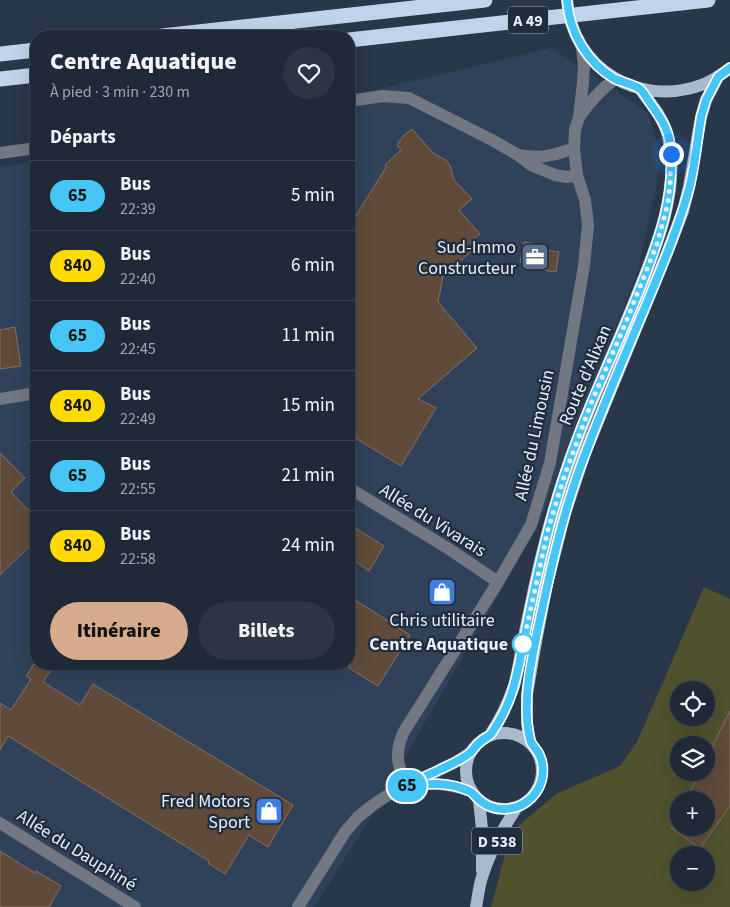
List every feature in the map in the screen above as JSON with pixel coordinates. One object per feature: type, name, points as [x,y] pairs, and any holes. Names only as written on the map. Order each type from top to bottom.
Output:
[{"type":"highway","name":"A 49","points":[[216,30],[485,0]]},
{"type":"highway","name":"A 49","points":[[355,39],[708,0]]},
{"type":"highway","points":[[0,54],[30,51]]},
{"type":"highway","points":[[0,79],[30,76]]},
{"type":"main road","points":[[567,0],[570,18],[582,47],[603,71],[615,79],[640,89],[668,92],[705,84],[730,68]]},
{"type":"main road","name":"Route d'Alixan","points":[[482,876],[501,834],[517,807],[533,797],[542,780],[542,762],[539,754],[530,742],[527,723],[527,694],[547,584],[565,513],[585,453],[667,253],[690,188],[701,117],[706,100],[718,77]]},
{"type":"main road","name":"Route d'Alixan","points":[[476,907],[482,876],[482,829],[475,796],[468,782],[467,762],[476,745],[490,735],[508,705],[514,686],[541,559],[566,468],[592,401],[630,314],[664,221],[670,185],[670,142],[662,120],[640,89]]},
{"type":"main road","points":[[490,735],[511,733],[521,736],[530,742]]},
{"type":"main road","points":[[475,796],[487,806],[497,809],[517,807]]},
{"type":"street","name":"Allée du Limousin","points":[[406,786],[397,758],[397,749],[400,741],[532,525],[550,463],[584,266],[588,224],[586,200],[577,175],[574,149],[575,130],[583,82],[582,47]]},
{"type":"street","points":[[578,117],[601,90],[615,79]]},
{"type":"street","points":[[355,100],[383,96],[409,98],[518,155],[531,165],[556,175],[567,177],[577,175]]},
{"type":"street","points":[[0,153],[30,149]]},
{"type":"street","points":[[518,155],[533,157],[574,149]]},
{"type":"street","points":[[0,399],[30,394]]},
{"type":"street","name":"Allée du Vivarais","points":[[355,492],[450,549],[498,582]]},
{"type":"street","points":[[298,907],[346,832],[372,804],[454,763],[471,752]]},
{"type":"street","points":[[406,786],[427,783],[444,784],[475,796]]},
{"type":"street","name":"Allée du Dauphiné","points":[[0,823],[135,907]]},
{"type":"shaded area","points":[[552,48],[648,113],[662,160],[637,274],[538,526],[368,822],[314,907],[0,907],[0,167],[30,162],[30,670],[355,670],[355,95]]},
{"type":"green space","points":[[704,587],[730,599],[730,907],[491,907],[505,854],[516,828],[556,794],[620,766],[637,742]]},
{"type":"building","points":[[412,129],[433,153],[446,160],[450,165],[454,180],[472,199],[459,210],[480,234],[470,242],[475,248],[443,276],[438,302],[477,348],[418,399],[436,408],[401,466],[355,438],[355,217],[386,167],[385,165],[401,150],[397,145],[404,135]]},
{"type":"building","points":[[524,242],[540,245],[539,249],[559,252],[556,272],[536,269],[536,264],[520,262]]},
{"type":"building","points":[[15,327],[21,366],[0,369],[0,330]]},
{"type":"building","points":[[0,453],[25,478],[11,492],[30,512],[30,546],[0,575]]},
{"type":"building","points":[[355,528],[384,546],[369,571],[355,561]]},
{"type":"building","points":[[355,600],[410,635],[378,686],[352,670],[355,670]]},
{"type":"building","points":[[30,670],[51,670],[43,682],[80,705],[93,684],[293,805],[268,847],[249,835],[225,874],[208,863],[209,861],[8,736],[0,750],[0,703],[11,710],[31,679],[26,676]]},
{"type":"building","points":[[730,711],[730,806],[715,827],[715,791],[690,791],[696,781],[715,781],[715,741]]},
{"type":"building","points":[[683,836],[709,836],[701,846],[697,846]]},
{"type":"building","points":[[0,851],[35,873],[36,871],[61,886],[49,907],[0,907]]},
{"type":"bus line","name":"65","points":[[567,0],[575,33],[582,47],[592,60],[615,79],[640,89],[659,114],[665,126],[670,142],[671,154],[668,203],[657,244],[592,401],[564,477],[552,516],[518,672],[508,705],[490,735],[482,739],[471,752],[454,763],[406,786],[427,783],[444,784],[472,791],[487,806],[497,809],[517,807],[526,803],[538,789],[542,780],[542,762],[539,754],[530,742],[527,723],[527,694],[547,584],[565,513],[585,453],[667,253],[690,188],[703,108],[718,77],[730,68]]},
{"type":"place","name":"Sud-Immo Constructeur","points":[[535,257]]},
{"type":"place","name":"Chris utilitaire","points":[[442,592]]},
{"type":"place","name":"Centre Aquatique","points":[[523,644]]},
{"type":"place","name":"Fred Motors Sport","points":[[269,811]]},
{"type":"route","points":[[523,644],[548,530],[564,477],[592,401],[657,244],[664,221],[670,185],[671,154]]}]
